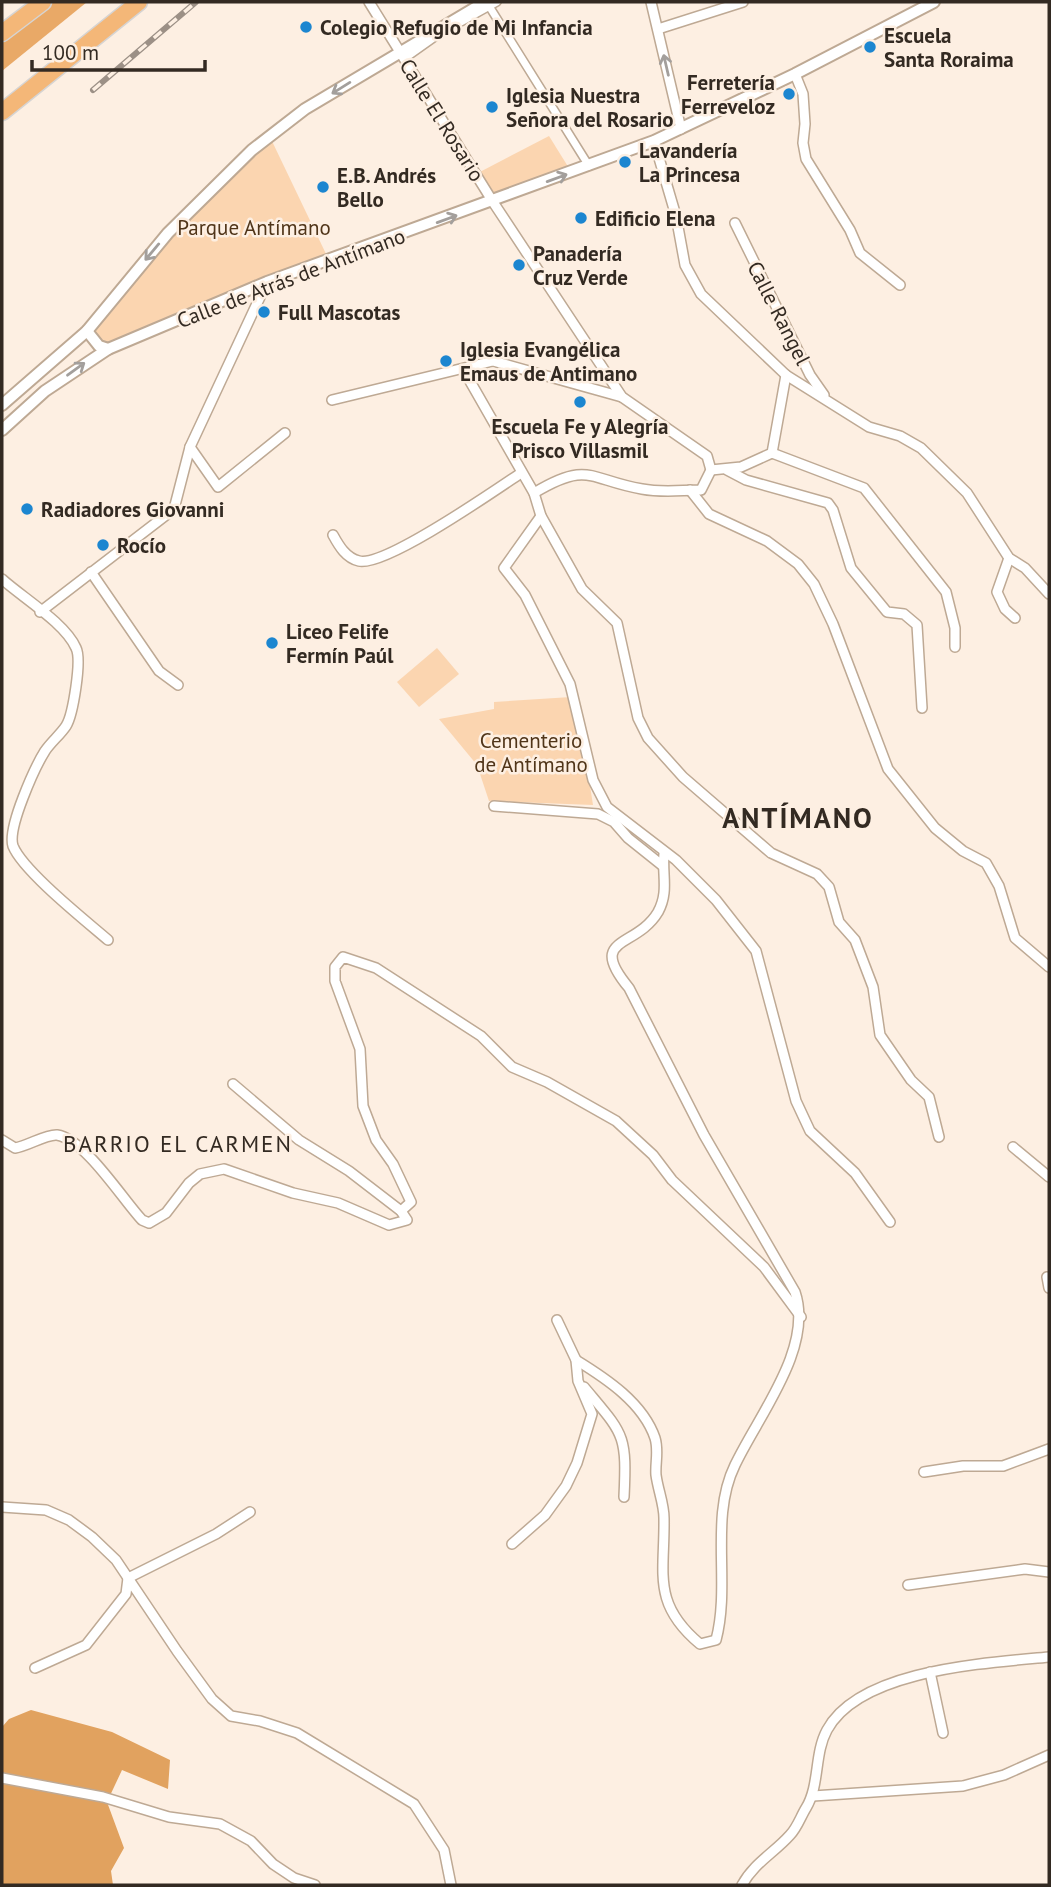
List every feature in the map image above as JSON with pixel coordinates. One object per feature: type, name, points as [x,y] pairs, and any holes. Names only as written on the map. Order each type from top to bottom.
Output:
[{"type":"highway","points":[[2,33],[43,2]]},
{"type":"highway","points":[[2,112],[139,2]]},
{"type":"highway","points":[[2,123],[67,62]]},
{"type":"street","name":"Calle El Rosario","points":[[369,2],[493,202],[622,397]]},
{"type":"street","points":[[651,2],[681,129]]},
{"type":"street","points":[[658,29],[744,2]]},
{"type":"street","name":"Calle de Atrás de Antímano","points":[[2,430],[46,391],[108,349],[267,282],[654,142],[795,74],[934,2]]},
{"type":"street","points":[[2,405],[87,331],[168,233],[252,150],[305,109],[402,56],[490,3],[589,166]]},
{"type":"street","points":[[795,74],[803,94],[806,124],[803,143],[806,159],[850,230],[860,253],[900,285]]},
{"type":"street","points":[[654,142],[691,278],[710,304],[786,375],[869,427],[900,436],[921,449],[967,493],[1009,558],[1025,568],[1049,594]]},
{"type":"street","name":"Calle Rangel","points":[[735,223],[810,374],[828,401]]},
{"type":"street","points":[[40,612],[174,509],[190,447],[267,282]]},
{"type":"street","points":[[87,331],[99,346],[108,349]]},
{"type":"street","points":[[332,400],[493,360],[622,397],[707,456],[711,470],[701,490],[679,493],[640,489],[593,473],[563,479],[534,493]]},
{"type":"street","points":[[463,369],[534,493],[541,516],[582,589],[598,608],[617,623],[638,718],[648,738],[683,777],[771,853],[817,874],[829,887],[839,922],[855,940],[873,987],[880,1035],[911,1080],[929,1097],[939,1137]]},
{"type":"street","points":[[772,453],[786,375]]},
{"type":"street","points":[[33,378],[42,381],[46,391]]},
{"type":"street","points":[[190,447],[218,487],[285,433]]},
{"type":"street","points":[[711,470],[727,470],[772,453],[864,488],[946,592],[955,628],[955,647]]},
{"type":"street","points":[[727,470],[746,480],[828,503],[833,510],[851,568],[887,612],[904,614],[916,625],[922,708]]},
{"type":"street","points":[[333,535],[349,557],[365,562],[402,548],[521,473]]},
{"type":"street","points":[[690,490],[709,514],[767,541],[799,564],[814,584],[833,624],[888,769],[936,828],[963,851],[986,863],[999,886],[1015,938],[1049,967]]},
{"type":"street","points":[[541,516],[504,568],[525,595],[570,684],[598,790],[607,807],[676,860],[716,900],[756,951],[796,1101],[810,1132],[855,1173],[890,1222]]},
{"type":"street","points":[[1009,558],[997,592],[1005,609],[1015,618]]},
{"type":"street","points":[[91,572],[159,671],[178,685]]},
{"type":"street","points":[[2,579],[66,631],[78,650],[77,679],[67,724],[45,751],[29,784],[12,828],[13,846],[40,880],[108,940]]},
{"type":"street","points":[[494,806],[598,814],[614,822],[628,838],[663,866]]},
{"type":"street","points":[[576,1360],[617,1387],[644,1418],[654,1437],[658,1453],[656,1471],[664,1515],[663,1592],[667,1605],[680,1623],[701,1644],[709,1644],[716,1640],[721,1621],[721,1545],[726,1486],[788,1362],[801,1317],[795,1292],[704,1135],[629,988],[613,968],[610,957],[614,950],[639,932],[657,913],[666,891],[664,853]]},
{"type":"street","points":[[401,1211],[411,1202],[407,1188],[376,1140],[363,1106],[360,1049],[335,981],[335,967],[343,957],[376,968],[481,1036],[512,1067],[547,1082],[616,1121],[653,1155],[672,1180],[764,1267],[801,1317]]},
{"type":"street","points":[[2,1140],[15,1148],[54,1135],[69,1139],[93,1162],[142,1220],[149,1223],[166,1213],[189,1183],[200,1174],[224,1169],[293,1193],[338,1203],[389,1225],[407,1220],[401,1211],[349,1171],[299,1140],[233,1084]]},
{"type":"street","points":[[1013,1147],[1049,1177]]},
{"type":"street","points":[[1047,1277],[1049,1288]]},
{"type":"street","points":[[512,1544],[545,1515],[566,1486],[577,1463],[592,1415],[578,1381],[576,1360],[557,1320]]},
{"type":"street","points":[[578,1381],[618,1427],[623,1439],[624,1497]]},
{"type":"street","points":[[924,1472],[963,1466],[1003,1466],[1049,1449]]},
{"type":"street","points":[[2,1507],[46,1510],[69,1520],[116,1560],[205,1689],[231,1716],[260,1721],[297,1733],[414,1804],[444,1850],[451,1872],[451,1885]]},
{"type":"street","points":[[128,1578],[216,1534],[250,1512]]},
{"type":"street","points":[[908,1585],[1025,1569],[1049,1572]]},
{"type":"street","points":[[35,1668],[86,1645],[126,1594],[128,1578]]},
{"type":"street","points":[[742,1885],[750,1871],[791,1835],[813,1796],[825,1732],[835,1717],[881,1688],[930,1672],[978,1663],[1049,1657]]},
{"type":"street","points":[[930,1672],[943,1733]]},
{"type":"street","points":[[813,1796],[963,1786],[1004,1774],[1049,1755]]},
{"type":"street","points":[[2,1778],[103,1797],[182,1820],[220,1825],[251,1841],[273,1864],[294,1878],[315,1885]]},
{"type":"green space","points":[[549,136],[572,173],[493,202],[476,174]]},
{"type":"green space","name":"Parque Antímano","points":[[270,137],[328,258],[108,349],[87,331],[241,162]]},
{"type":"green space","points":[[437,648],[459,674],[419,707],[397,682]]},
{"type":"green space","name":"Cementerio de Antímano","points":[[571,697],[584,747],[593,805],[489,801],[477,765],[439,719],[494,709],[494,702]]},
{"type":"shaded area","points":[[49,2],[87,2],[2,71],[2,40]]},
{"type":"shaded area","points":[[31,1710],[112,1732],[170,1760],[168,1789],[122,1770],[107,1802],[124,1848],[111,1871],[113,1885],[2,1885],[2,1727],[9,1719]]},
{"type":"railway","points":[[93,90],[196,2]]},
{"type":"place","name":"Colegio Refugio de Mi Infancia","points":[[306,27]]},
{"type":"place","name":"Escuela Santa Roraima","points":[[870,47]]},
{"type":"place","name":"Ferretería Ferreveloz","points":[[789,94]]},
{"type":"place","name":"Iglesia Nuestra Señora del Rosario","points":[[492,107]]},
{"type":"place","name":"Lavandería La Princesa","points":[[625,162]]},
{"type":"place","name":"E.B. Andrés Bello","points":[[323,187]]},
{"type":"place","name":"Edificio Elena","points":[[581,218]]},
{"type":"place","name":"Panadería Cruz Verde","points":[[519,265]]},
{"type":"place","name":"Full Mascotas","points":[[264,312]]},
{"type":"place","name":"Iglesia Evangélica Emaus de Antimano","points":[[446,361]]},
{"type":"place","name":"Escuela Fe y Alegría Prisco Villasmil","points":[[580,402]]},
{"type":"place","name":"Radiadores Giovanni","points":[[27,509]]},
{"type":"place","name":"Rocío","points":[[103,545]]},
{"type":"place","name":"Liceo Felife Fermín Paúl","points":[[272,643]]},
{"type":"district","name":"ANTÍMANO","points":[[798,817]]},
{"type":"district","name":"BARRIO EL CARMEN","points":[[178,1143]]}]
